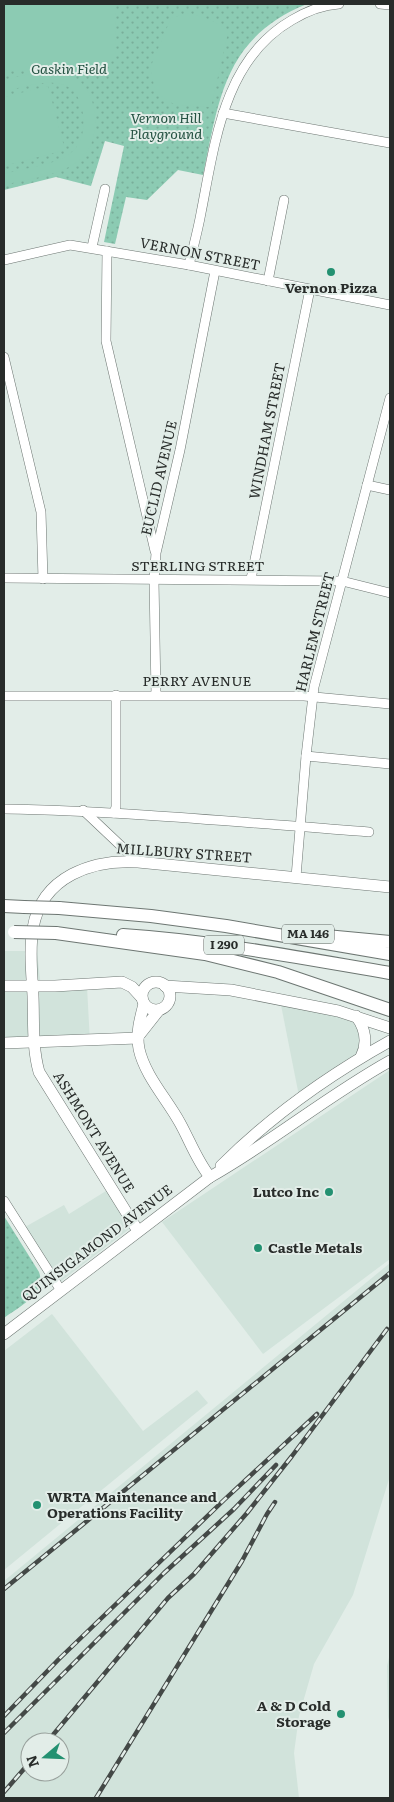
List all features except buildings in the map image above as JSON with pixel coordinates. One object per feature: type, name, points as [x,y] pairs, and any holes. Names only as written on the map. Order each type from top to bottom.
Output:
[{"type":"highway","name":"I 290","points":[[4,906],[59,908],[142,915],[226,926],[390,954]]},
{"type":"highway","name":"MA 146","points":[[226,926],[390,942]]},
{"type":"highway","name":"I 290","points":[[9,931],[112,934],[196,942],[390,973]]},
{"type":"highway","points":[[56,933],[206,954],[278,972],[390,1010]]},
{"type":"main road","name":"MILLBURY STREET","points":[[33,986],[32,929],[38,910],[50,892],[68,876],[91,866],[109,862],[138,862],[390,887]]},
{"type":"main road","points":[[4,986],[122,982],[132,987],[150,1009],[159,1010]]},
{"type":"main road","points":[[210,1177],[147,1069],[140,1052],[138,1028],[144,989],[150,984],[157,982],[165,986],[231,990],[356,1016],[390,1028]]},
{"type":"main road","name":"ASHMONT AVENUE","points":[[33,986],[37,1063],[43,1079],[138,1230]]},
{"type":"main road","points":[[138,1038],[148,1022],[159,1010],[166,1006],[169,1000],[169,993],[165,986]]},
{"type":"main road","points":[[169,1000],[200,988]]},
{"type":"main road","points":[[356,1016],[365,1033],[365,1048],[361,1058]]},
{"type":"main road","points":[[4,1043],[138,1038]]},
{"type":"main road","name":"QUINSIGAMOND AVENUE","points":[[210,1177],[240,1147],[265,1126],[313,1090],[390,1041]]},
{"type":"main road","name":"QUINSIGAMOND AVENUE","points":[[4,1334],[60,1289],[210,1177],[246,1156],[390,1061]]},
{"type":"street","points":[[189,265],[223,113],[239,74],[264,41],[285,24],[304,13],[339,4]]},
{"type":"street","points":[[380,4],[390,5]]},
{"type":"street","points":[[223,113],[390,143]]},
{"type":"street","points":[[92,248],[105,189]]},
{"type":"street","points":[[268,281],[284,200]]},
{"type":"street","name":"VERNON STREET","points":[[4,260],[70,245],[189,265],[390,306]]},
{"type":"street","points":[[107,251],[106,341],[156,554]]},
{"type":"street","name":"EUCLID AVENUE","points":[[156,695],[154,580],[156,554],[180,450],[215,270]]},
{"type":"street","name":"WINDHAM STREET","points":[[251,579],[310,289]]},
{"type":"street","points":[[4,357],[41,512],[43,579]]},
{"type":"street","name":"HARLEM STREET","points":[[296,877],[312,696],[390,398]]},
{"type":"street","points":[[368,485],[390,490]]},
{"type":"street","name":"STERLING STREET","points":[[4,578],[342,581],[390,593]]},
{"type":"street","points":[[114,813],[116,807],[116,695]]},
{"type":"street","name":"PERRY AVENUE","points":[[4,696],[312,696],[390,704]]},
{"type":"street","points":[[306,756],[390,764]]},
{"type":"street","points":[[4,809],[83,810],[369,832]]},
{"type":"street","points":[[83,810],[138,862]]},
{"type":"street","points":[[4,1200],[60,1289]]},
{"type":"shaded area","points":[[4,951],[37,951],[41,989],[87,987],[90,1042],[4,1046]]},
{"type":"shaded area","points":[[281,1005],[354,1019],[363,1041],[361,1054],[299,1096]]},
{"type":"shaded area","points":[[390,1070],[390,1259],[263,1354],[162,1222]]},
{"type":"shaded area","points":[[114,1186],[137,1223],[60,1282],[25,1227],[64,1205],[69,1214]]},
{"type":"shaded area","points":[[390,1263],[390,1476],[353,1595],[314,1664],[299,1716],[294,1753],[299,1798],[4,1798],[4,1581]]},
{"type":"shaded area","name":"WRTA Maintenance and Operations Facility","points":[[52,1314],[143,1431],[197,1390],[208,1403],[4,1570],[4,1351]]},
{"type":"shaded area","points":[[390,1653],[390,1726],[388,1717],[387,1666]]},
{"type":"green space","points":[[4,4],[307,4],[280,18],[258,34],[242,52],[230,73],[221,96],[203,175],[178,170],[147,200],[126,197],[115,244],[104,242],[124,146],[105,141],[91,186],[56,177],[4,190]]},
{"type":"green space","name":"Gaskin Field","points":[[4,4],[115,4],[116,56],[103,71],[4,70]]},
{"type":"green space","points":[[189,13],[215,22],[228,33],[211,107],[175,105],[156,93],[150,68],[171,18]]},
{"type":"green space","points":[[37,72],[68,75],[78,80],[85,87],[94,106],[95,129],[93,139],[83,157],[66,168],[46,176],[4,185],[4,174],[60,159],[73,151],[81,139],[84,124],[82,108],[76,94],[70,88],[56,83],[41,83],[4,92],[4,80]]},
{"type":"green space","points":[[48,86],[65,150],[4,166],[4,97]]},
{"type":"green space","points":[[4,1216],[39,1272],[40,1280],[39,1287],[30,1299],[4,1318]]},
{"type":"railway","points":[[4,1589],[390,1273]]},
{"type":"railway","points":[[55,1732],[168,1598],[194,1574],[247,1513],[387,1329]]},
{"type":"railway","points":[[4,1716],[59,1659],[224,1500],[317,1414]]},
{"type":"railway","points":[[4,1733],[164,1573],[234,1509],[276,1465]]},
{"type":"railway","points":[[96,1798],[242,1561],[275,1502]]},
{"type":"railway","points":[[4,1792],[20,1774]]},
{"type":"place","name":"Vernon Pizza","points":[[331,272]]},
{"type":"place","name":"Lutco Inc","points":[[329,1192]]},
{"type":"place","name":"Castle Metals","points":[[258,1248]]},
{"type":"place","name":"WRTA Maintenance and Operations Facility","points":[[37,1505]]},
{"type":"place","name":"A & D Cold Storage","points":[[341,1714]]},
{"type":"park label","name":"Vernon Hill Playground","points":[[166,126]]}]
